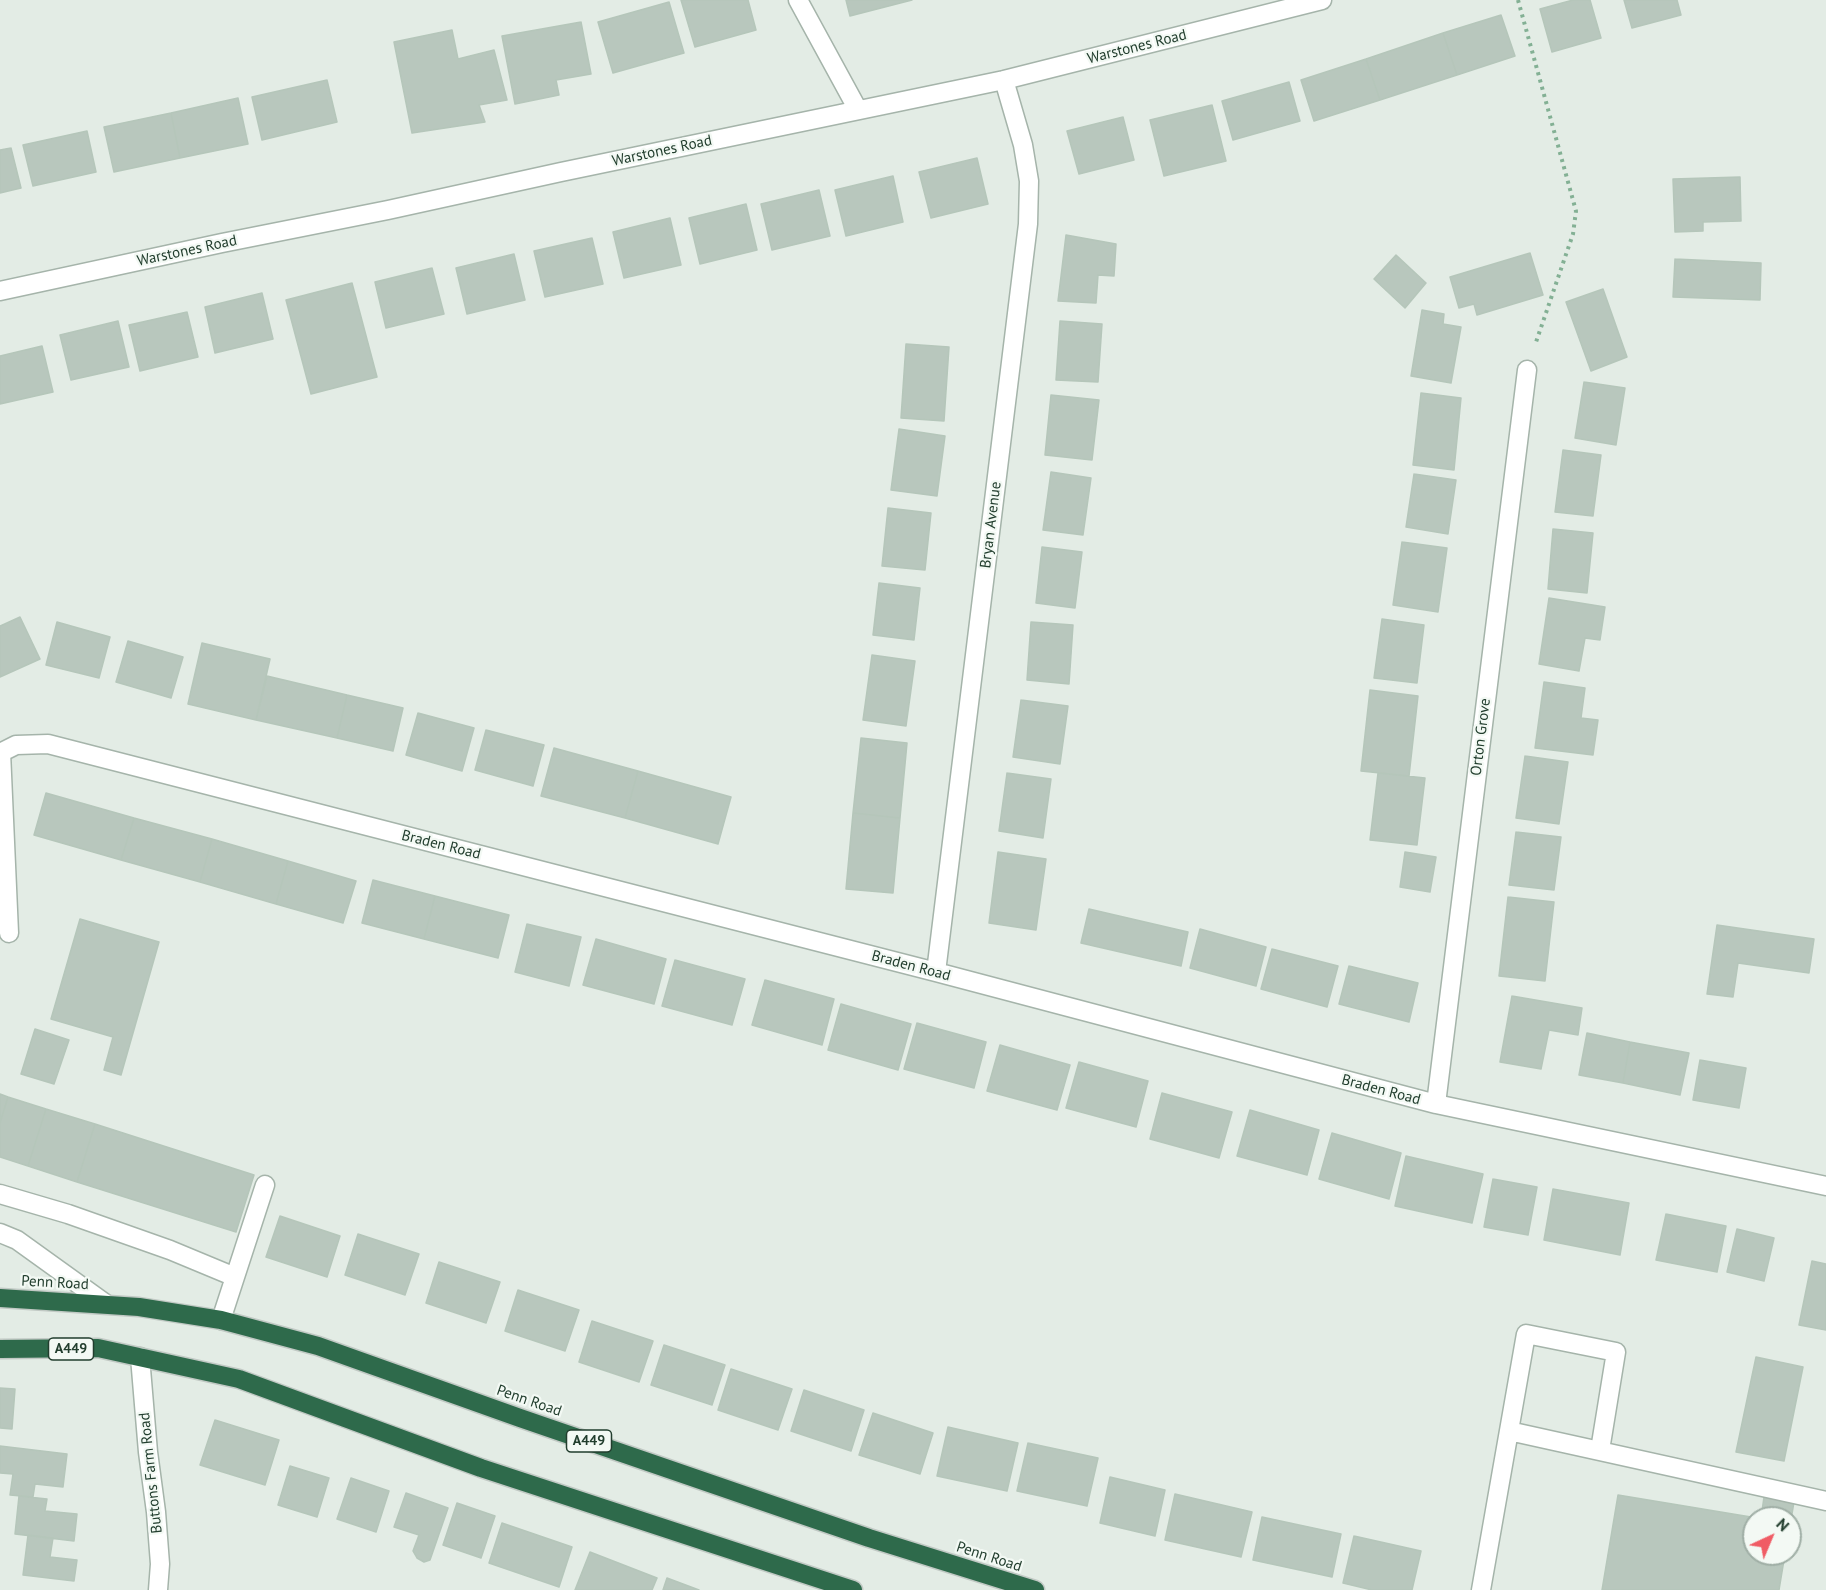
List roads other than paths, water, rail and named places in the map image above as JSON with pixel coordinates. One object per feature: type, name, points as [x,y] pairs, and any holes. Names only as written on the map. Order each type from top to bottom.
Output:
[{"type":"highway","name":"Penn Road","points":[[0,1298],[106,1304],[221,1320],[318,1346],[858,1534],[1035,1590]]},
{"type":"highway","name":"A449","points":[[0,1349],[99,1348],[238,1379],[482,1468],[853,1590]]},
{"type":"street","points":[[798,0],[858,111]]},
{"type":"street","name":"Warstones Road","points":[[0,291],[388,210],[561,171],[1004,80],[1322,0]]},
{"type":"street","name":"Bryan Avenue","points":[[936,972],[1028,224],[1029,181],[1023,145],[1004,80]]},
{"type":"street","name":"Orton Grove","points":[[1436,1104],[1527,370]]},
{"type":"street","name":"Braden Road","points":[[1,752],[16,745],[48,744],[936,972],[1436,1104],[1826,1186]]},
{"type":"street","points":[[1,752],[9,933]]},
{"type":"street","points":[[221,1320],[265,1185]]},
{"type":"street","points":[[0,1194],[79,1218],[170,1250],[235,1277]]},
{"type":"street","points":[[0,1233],[17,1240],[106,1304]]},
{"type":"street","points":[[1482,1590],[1526,1334],[1616,1352],[1600,1450]]},
{"type":"street","name":"Buttons Farm Road","points":[[140,1357],[147,1452],[156,1512],[160,1564],[158,1590]]},
{"type":"street","points":[[1509,1431],[1826,1501]]}]
